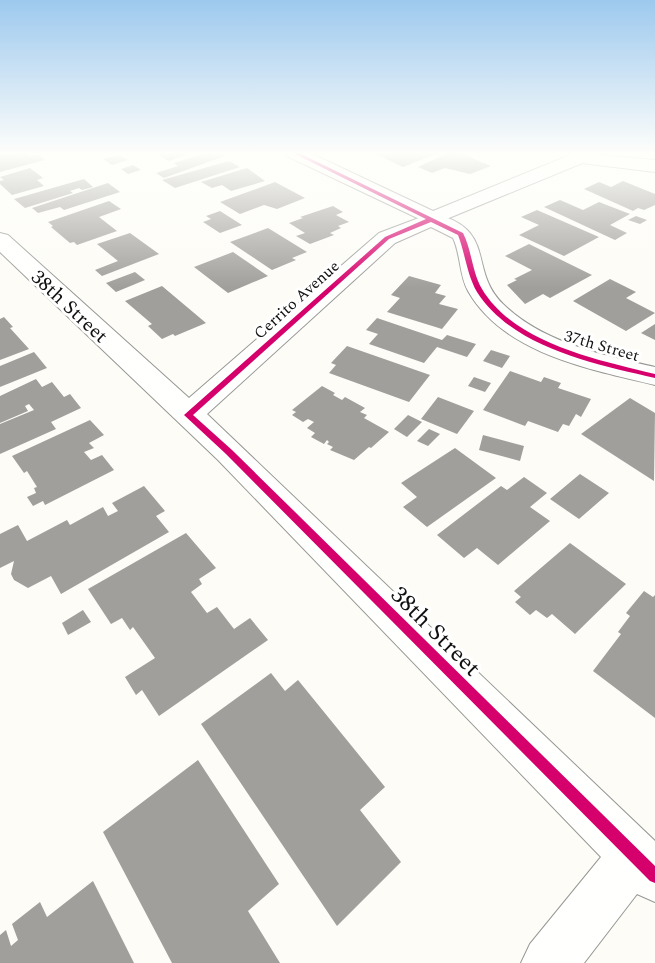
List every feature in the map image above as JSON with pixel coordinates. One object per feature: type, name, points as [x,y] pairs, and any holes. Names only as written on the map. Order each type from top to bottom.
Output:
[{"type":"street","name":"37th Street","points":[[388,198],[461,234],[480,292],[495,311],[549,345],[586,359],[655,376]]},
{"type":"street","name":"Cerrito Avenue","points":[[188,415],[387,238],[483,198]]},
{"type":"street","name":"38th Street","points":[[0,240],[238,461],[645,866]]},
{"type":"street","points":[[549,963],[645,866]]},
{"type":"building","points":[[18,198],[57,198],[25,208],[14,199]]},
{"type":"building","points":[[63,198],[102,198],[64,210],[60,207],[38,213],[32,208]]},
{"type":"building","points":[[231,198],[305,198],[277,209],[264,205],[240,214],[220,202]]},
{"type":"building","points":[[604,198],[655,198],[655,205],[644,210],[638,208],[633,211]]},
{"type":"building","points":[[560,200],[583,210],[599,202],[630,214],[610,225],[627,233],[615,240],[544,207]]},
{"type":"building","points":[[109,201],[121,209],[99,217],[117,231],[77,245],[74,242],[70,243],[48,222]]},
{"type":"building","points":[[333,206],[343,212],[336,215],[349,222],[338,226],[341,228],[330,233],[334,235],[310,244],[296,236],[305,233],[289,223]]},
{"type":"building","points":[[537,210],[599,237],[564,256],[519,235],[539,225],[521,217]]},
{"type":"building","points":[[220,211],[242,225],[220,233],[203,222],[211,219],[206,216]]},
{"type":"building","points":[[636,216],[647,220],[640,224],[628,220]]},
{"type":"building","points":[[268,228],[307,252],[292,258],[296,260],[272,270],[230,242]]},
{"type":"building","points":[[130,233],[159,254],[102,276],[95,270],[118,261],[97,244]]},
{"type":"building","points":[[529,244],[592,275],[550,298],[543,294],[525,304],[507,285],[532,270],[505,256]]},
{"type":"building","points":[[233,252],[268,276],[228,293],[194,267]]},
{"type":"building","points":[[135,272],[145,280],[116,292],[106,283]]},
{"type":"building","points":[[409,276],[441,285],[435,293],[446,296],[439,304],[458,309],[442,329],[387,312],[400,298],[391,295]]},
{"type":"building","points":[[610,279],[636,292],[626,298],[655,313],[626,331],[573,301]]},
{"type":"building","points":[[162,286],[206,323],[162,339],[148,326],[152,324],[125,301]]},
{"type":"building","points":[[4,317],[13,327],[10,328],[29,349],[0,360],[0,319]]},
{"type":"building","points":[[377,318],[442,340],[447,335],[476,344],[467,357],[437,347],[424,363],[369,344],[378,334],[366,330]]},
{"type":"building","points":[[655,324],[655,340],[641,333]]},
{"type":"building","points":[[347,346],[430,375],[409,402],[329,373],[336,365],[331,363]]},
{"type":"building","points":[[491,350],[510,356],[502,368],[483,361]]},
{"type":"building","points":[[34,352],[47,368],[0,387],[0,366]]},
{"type":"building","points":[[510,371],[541,382],[544,377],[561,383],[558,388],[591,399],[581,417],[576,414],[569,426],[563,424],[558,432],[528,421],[525,426],[483,410]]},
{"type":"building","points":[[474,377],[491,383],[485,392],[468,386]]},
{"type":"building","points":[[36,379],[42,387],[52,382],[64,397],[70,394],[81,408],[51,422],[56,429],[0,454],[0,424],[34,410],[29,404],[25,406],[28,411],[0,423],[0,396]]},
{"type":"building","points":[[322,386],[342,400],[345,397],[365,408],[360,412],[367,415],[364,418],[389,432],[354,460],[330,450],[333,447],[327,444],[329,442],[327,440],[324,444],[311,437],[315,433],[307,428],[314,422],[308,419],[303,422],[292,415],[296,412],[292,410]]},
{"type":"building","points":[[438,397],[474,411],[457,434],[421,419]]},
{"type":"building","points":[[630,398],[655,413],[654,481],[581,434]]},
{"type":"building","points":[[408,415],[422,422],[407,437],[394,429]]},
{"type":"building","points":[[90,420],[104,435],[89,443],[94,448],[84,452],[91,460],[102,455],[114,470],[45,505],[43,501],[33,506],[27,497],[36,493],[34,488],[37,487],[27,471],[24,473],[12,456]]},
{"type":"building","points":[[429,429],[440,434],[428,446],[417,441]]},
{"type":"building","points":[[483,435],[524,446],[520,461],[479,450]]},
{"type":"building","points":[[455,448],[496,478],[427,527],[403,507],[417,497],[401,483]]},
{"type":"building","points":[[580,474],[609,493],[579,519],[550,499]]},
{"type":"building","points":[[524,477],[547,493],[530,507],[550,521],[498,565],[477,548],[464,558],[437,535],[501,486],[507,490]]},
{"type":"building","points":[[144,486],[165,511],[156,516],[169,532],[61,594],[51,576],[28,588],[14,580],[11,574],[14,561],[0,568],[0,534],[18,525],[27,541],[67,520],[70,525],[103,507],[108,516],[118,511],[112,503]]},
{"type":"building","points":[[186,533],[216,568],[199,579],[202,584],[191,592],[207,613],[217,607],[234,629],[250,618],[268,640],[159,716],[142,690],[136,695],[125,677],[155,658],[133,627],[130,630],[122,618],[111,624],[88,589]]},
{"type":"building","points":[[570,543],[626,584],[575,634],[552,614],[547,618],[536,610],[530,615],[515,602],[521,597],[514,591]]},
{"type":"building","points":[[644,591],[653,597],[655,595],[655,718],[593,671],[621,634],[618,632],[630,616],[626,613]]},
{"type":"building","points":[[83,610],[91,622],[68,635],[62,623]]},
{"type":"building","points":[[271,673],[285,691],[298,680],[385,787],[360,810],[401,862],[337,926],[201,724]]},
{"type":"building","points":[[198,760],[279,884],[248,911],[280,963],[172,963],[103,832]]},
{"type":"building","points":[[93,881],[134,963],[0,963],[0,935],[6,930],[11,946],[18,940],[12,924],[40,902],[47,917]]},
{"type":"cycle path","points":[[387,198],[461,234],[480,291],[493,309],[512,324],[558,348],[609,365],[655,376]]},
{"type":"cycle path","points":[[432,219],[387,238],[188,415],[229,452],[655,876]]}]
